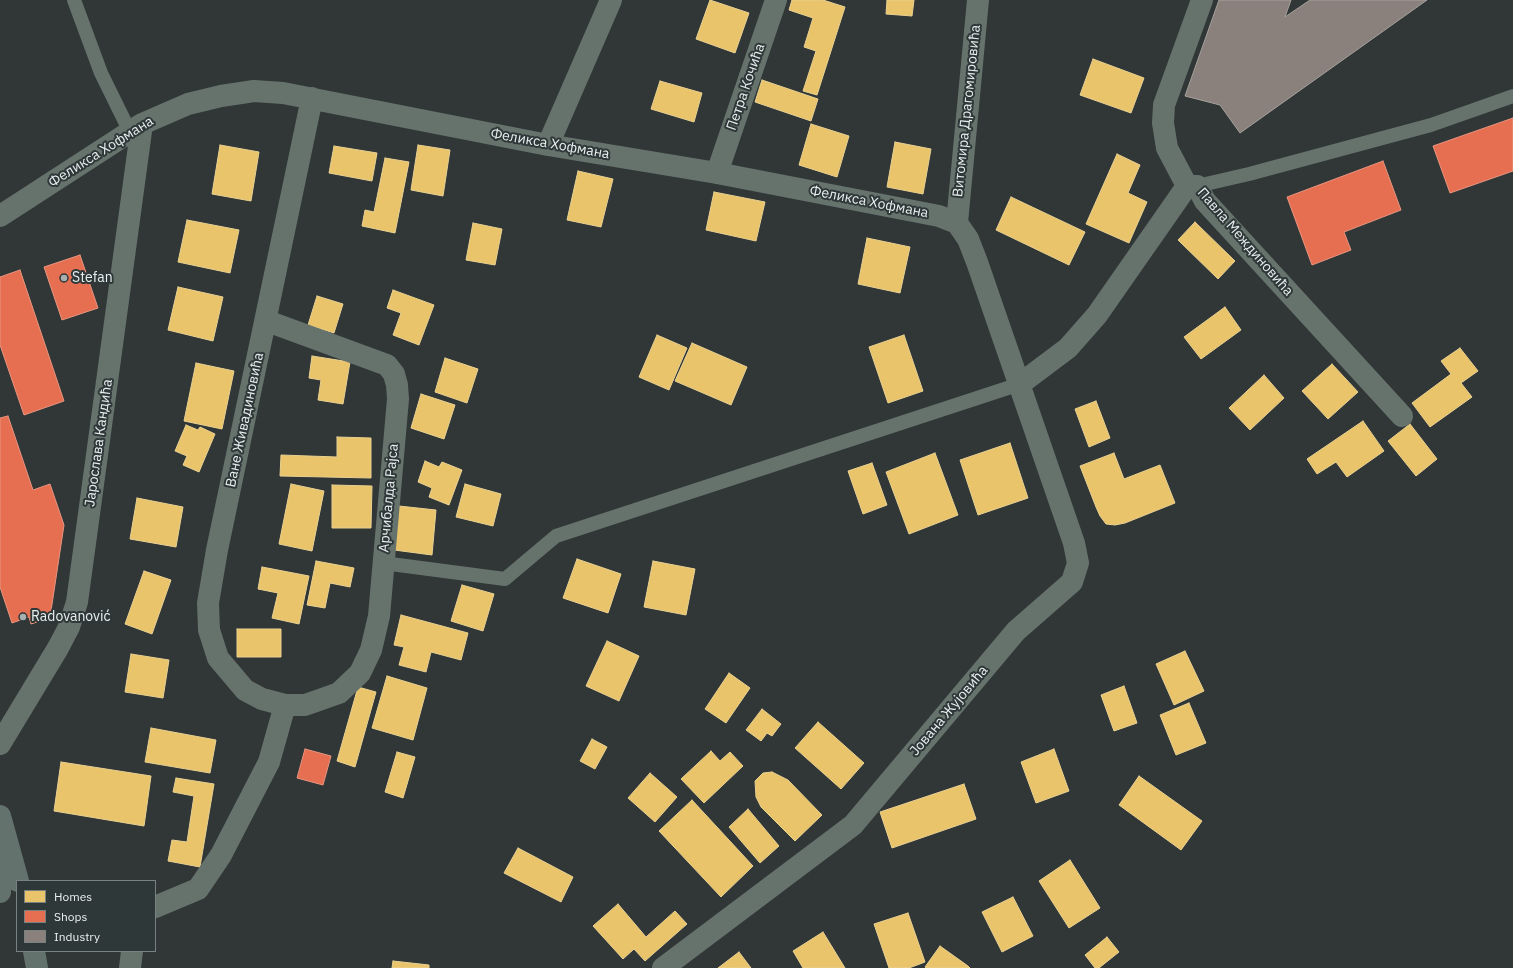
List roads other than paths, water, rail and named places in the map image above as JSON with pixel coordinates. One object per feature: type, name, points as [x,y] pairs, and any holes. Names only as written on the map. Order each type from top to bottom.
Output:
[{"type":"main road","points":[[0,816],[18,880]]},
{"type":"main road","points":[[0,867],[0,892]]},
{"type":"main road","points":[[34,952],[37,968]]},
{"type":"street","points":[[548,145],[611,0]]},
{"type":"street","name":"Петра Кочића","points":[[717,173],[776,0]]},
{"type":"street","name":"Витомира Драгомировића","points":[[957,223],[978,0]]},
{"type":"street","name":"Павла Междиновића","points":[[1202,0],[1164,105],[1163,123],[1167,148],[1192,186],[1205,201],[1402,416]]},
{"type":"street","name":"Феликса Хофмана","points":[[0,216],[136,128],[188,104],[221,96],[254,91],[284,93],[548,145],[717,173],[939,216],[957,223]]},
{"type":"street","name":"Ване Живадиновића","points":[[285,705],[262,700],[245,690],[218,658],[209,630],[208,603],[213,572],[312,98]]},
{"type":"street","name":"Јарослава Кандића","points":[[0,744],[58,648],[69,627],[77,602],[136,128]]},
{"type":"street","points":[[957,223],[968,239],[1020,384],[1068,348],[1097,315],[1192,186]]},
{"type":"street","name":"Арчибалда Рајса","points":[[266,321],[387,365],[394,374],[397,385],[398,399],[379,616],[371,650],[360,673],[339,693],[306,706],[285,705]]},
{"type":"street","name":"Јована Жујовића","points":[[663,968],[853,826],[1016,631],[1072,582],[1078,563],[1074,543],[1020,384]]},
{"type":"street","points":[[156,907],[198,889],[221,855],[269,762],[285,705]]},
{"type":"street","points":[[130,968],[132,952]]},
{"type":"lane","points":[[74,0],[101,73],[136,128]]},
{"type":"lane","points":[[1192,186],[1249,174],[1431,125],[1513,96]]},
{"type":"lane","points":[[383,563],[506,579],[556,536],[1020,384]]},
{"type":"place","name":"Stefan","points":[[64,278]]},
{"type":"place","name":"Radovanović","points":[[23,617]]}]
